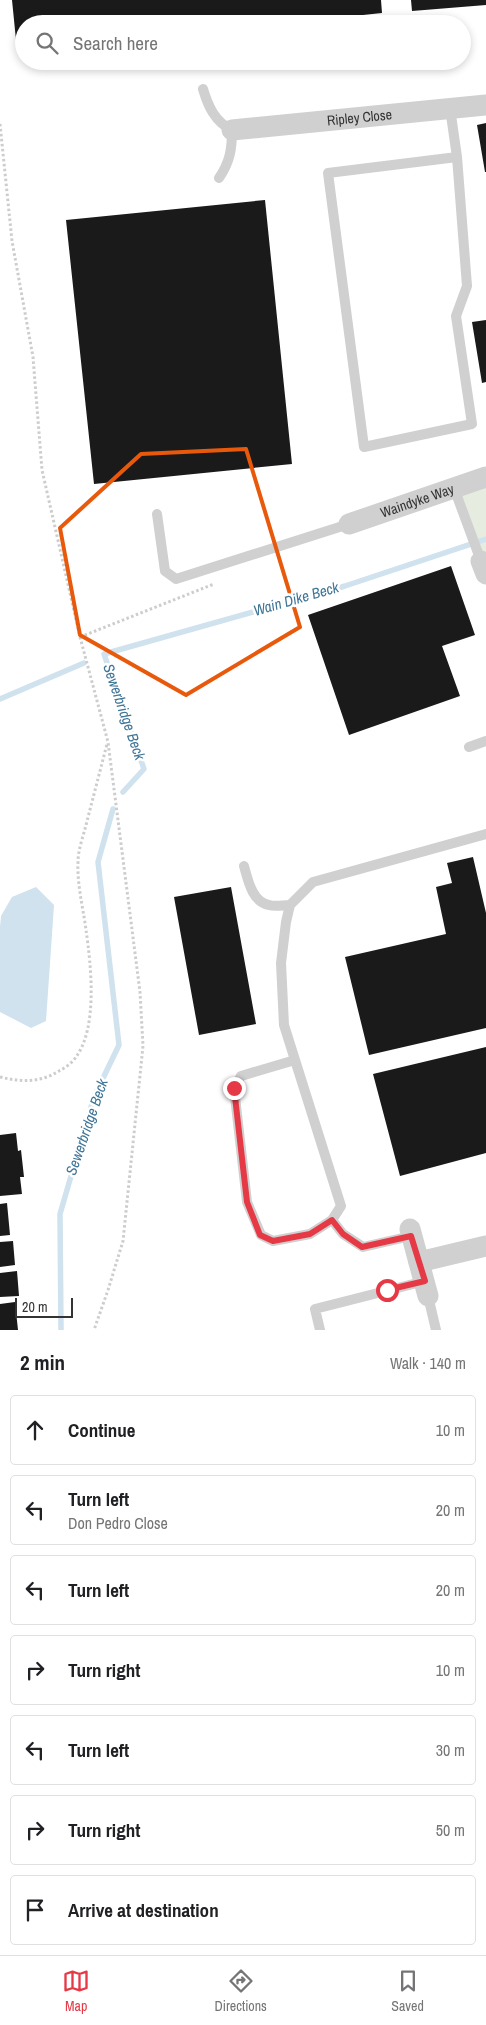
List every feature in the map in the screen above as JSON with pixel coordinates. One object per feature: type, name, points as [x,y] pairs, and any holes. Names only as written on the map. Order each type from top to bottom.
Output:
[{"type":"street","name":"Ripley Close","points":[[232,130],[486,105]]},
{"type":"street","name":"Waindyke Way","points":[[348,524],[486,477]]},
{"type":"street","points":[[411,1233],[424,1280],[486,1246]]},
{"type":"lane","points":[[203,89],[206,100],[218,121],[232,130],[230,158],[227,167],[219,178]]},
{"type":"lane","points":[[450,108],[457,157],[467,286],[456,316],[472,424],[364,447],[328,173],[457,157]]},
{"type":"lane","points":[[454,488],[483,568]]},
{"type":"lane","points":[[157,514],[165,571],[176,579],[348,524]]},
{"type":"lane","points":[[469,746],[486,741]]},
{"type":"lane","points":[[295,1060],[241,1076],[234,1088],[247,1202],[260,1235],[273,1241],[310,1234],[332,1220],[341,1206],[284,1025],[281,963],[290,905],[313,882],[486,834]]},
{"type":"lane","points":[[244,866],[250,888],[260,900],[268,905],[290,905]]},
{"type":"lane","points":[[332,1220],[343,1234],[362,1247],[411,1233]]},
{"type":"lane","points":[[320,1330],[315,1309],[424,1280],[436,1330]]},
{"type":"path","points":[[0,124],[12,241],[33,357],[42,470],[80,637],[108,742],[140,992],[143,1046],[123,1241],[94,1330]]},
{"type":"path","points":[[0,1077],[25,1081],[40,1080],[66,1067],[76,1058],[84,1043],[88,1022],[90,974],[86,930],[78,880],[78,860],[108,742]]},
{"type":"highlighted area","points":[[246,449],[300,627],[186,695],[80,635],[60,528],[141,454]]},
{"type":"shaded area","points":[[486,477],[486,558],[481,561],[454,488]]},
{"type":"water","points":[[36,887],[54,905],[46,1021],[31,1028],[0,1012],[0,927],[1,916],[12,897]]},
{"type":"building","points":[[12,0],[381,0],[382,13],[363,15],[15,15],[15,30]]},
{"type":"building","points":[[411,0],[486,0],[486,5],[412,11]]},
{"type":"building","points":[[486,123],[486,172],[485,172],[477,125]]},
{"type":"building","points":[[265,200],[292,464],[94,484],[66,220]]},
{"type":"building","points":[[486,320],[486,382],[482,383],[472,322]]},
{"type":"building","points":[[451,566],[475,635],[442,646],[460,696],[349,735],[308,615]]},
{"type":"building","points":[[473,857],[486,913],[486,1028],[369,1055],[345,957],[446,934],[436,887],[452,883],[447,863]]},
{"type":"building","points":[[231,887],[256,1024],[199,1035],[174,897]]},
{"type":"building","points":[[486,1047],[486,1153],[400,1176],[373,1074]]},
{"type":"building","points":[[16,1133],[18,1151],[21,1150],[24,1177],[20,1177],[22,1194],[0,1196],[0,1135]]},
{"type":"building","points":[[7,1203],[10,1235],[0,1236],[0,1204]]},
{"type":"building","points":[[13,1241],[15,1265],[0,1267],[0,1242]]},
{"type":"building","points":[[17,1271],[19,1296],[0,1297],[0,1273]]},
{"type":"building","points":[[15,1302],[18,1330],[0,1330],[0,1304]]},
{"type":"waterway","name":"Wain Dike Beck","points":[[123,792],[144,769],[104,654],[345,586],[486,539]]},
{"type":"waterway","name":"Wain Dike Beck","points":[[0,699],[84,663]]},
{"type":"waterway","name":"Sewerbridge Beck","points":[[61,1330],[60,1214],[94,1097],[119,1045],[98,862],[113,809]]},
{"type":"route","points":[[234,1088],[247,1202],[260,1235],[273,1241],[310,1234],[332,1220],[343,1234],[362,1247],[411,1236],[425,1281],[387,1290]]}]
